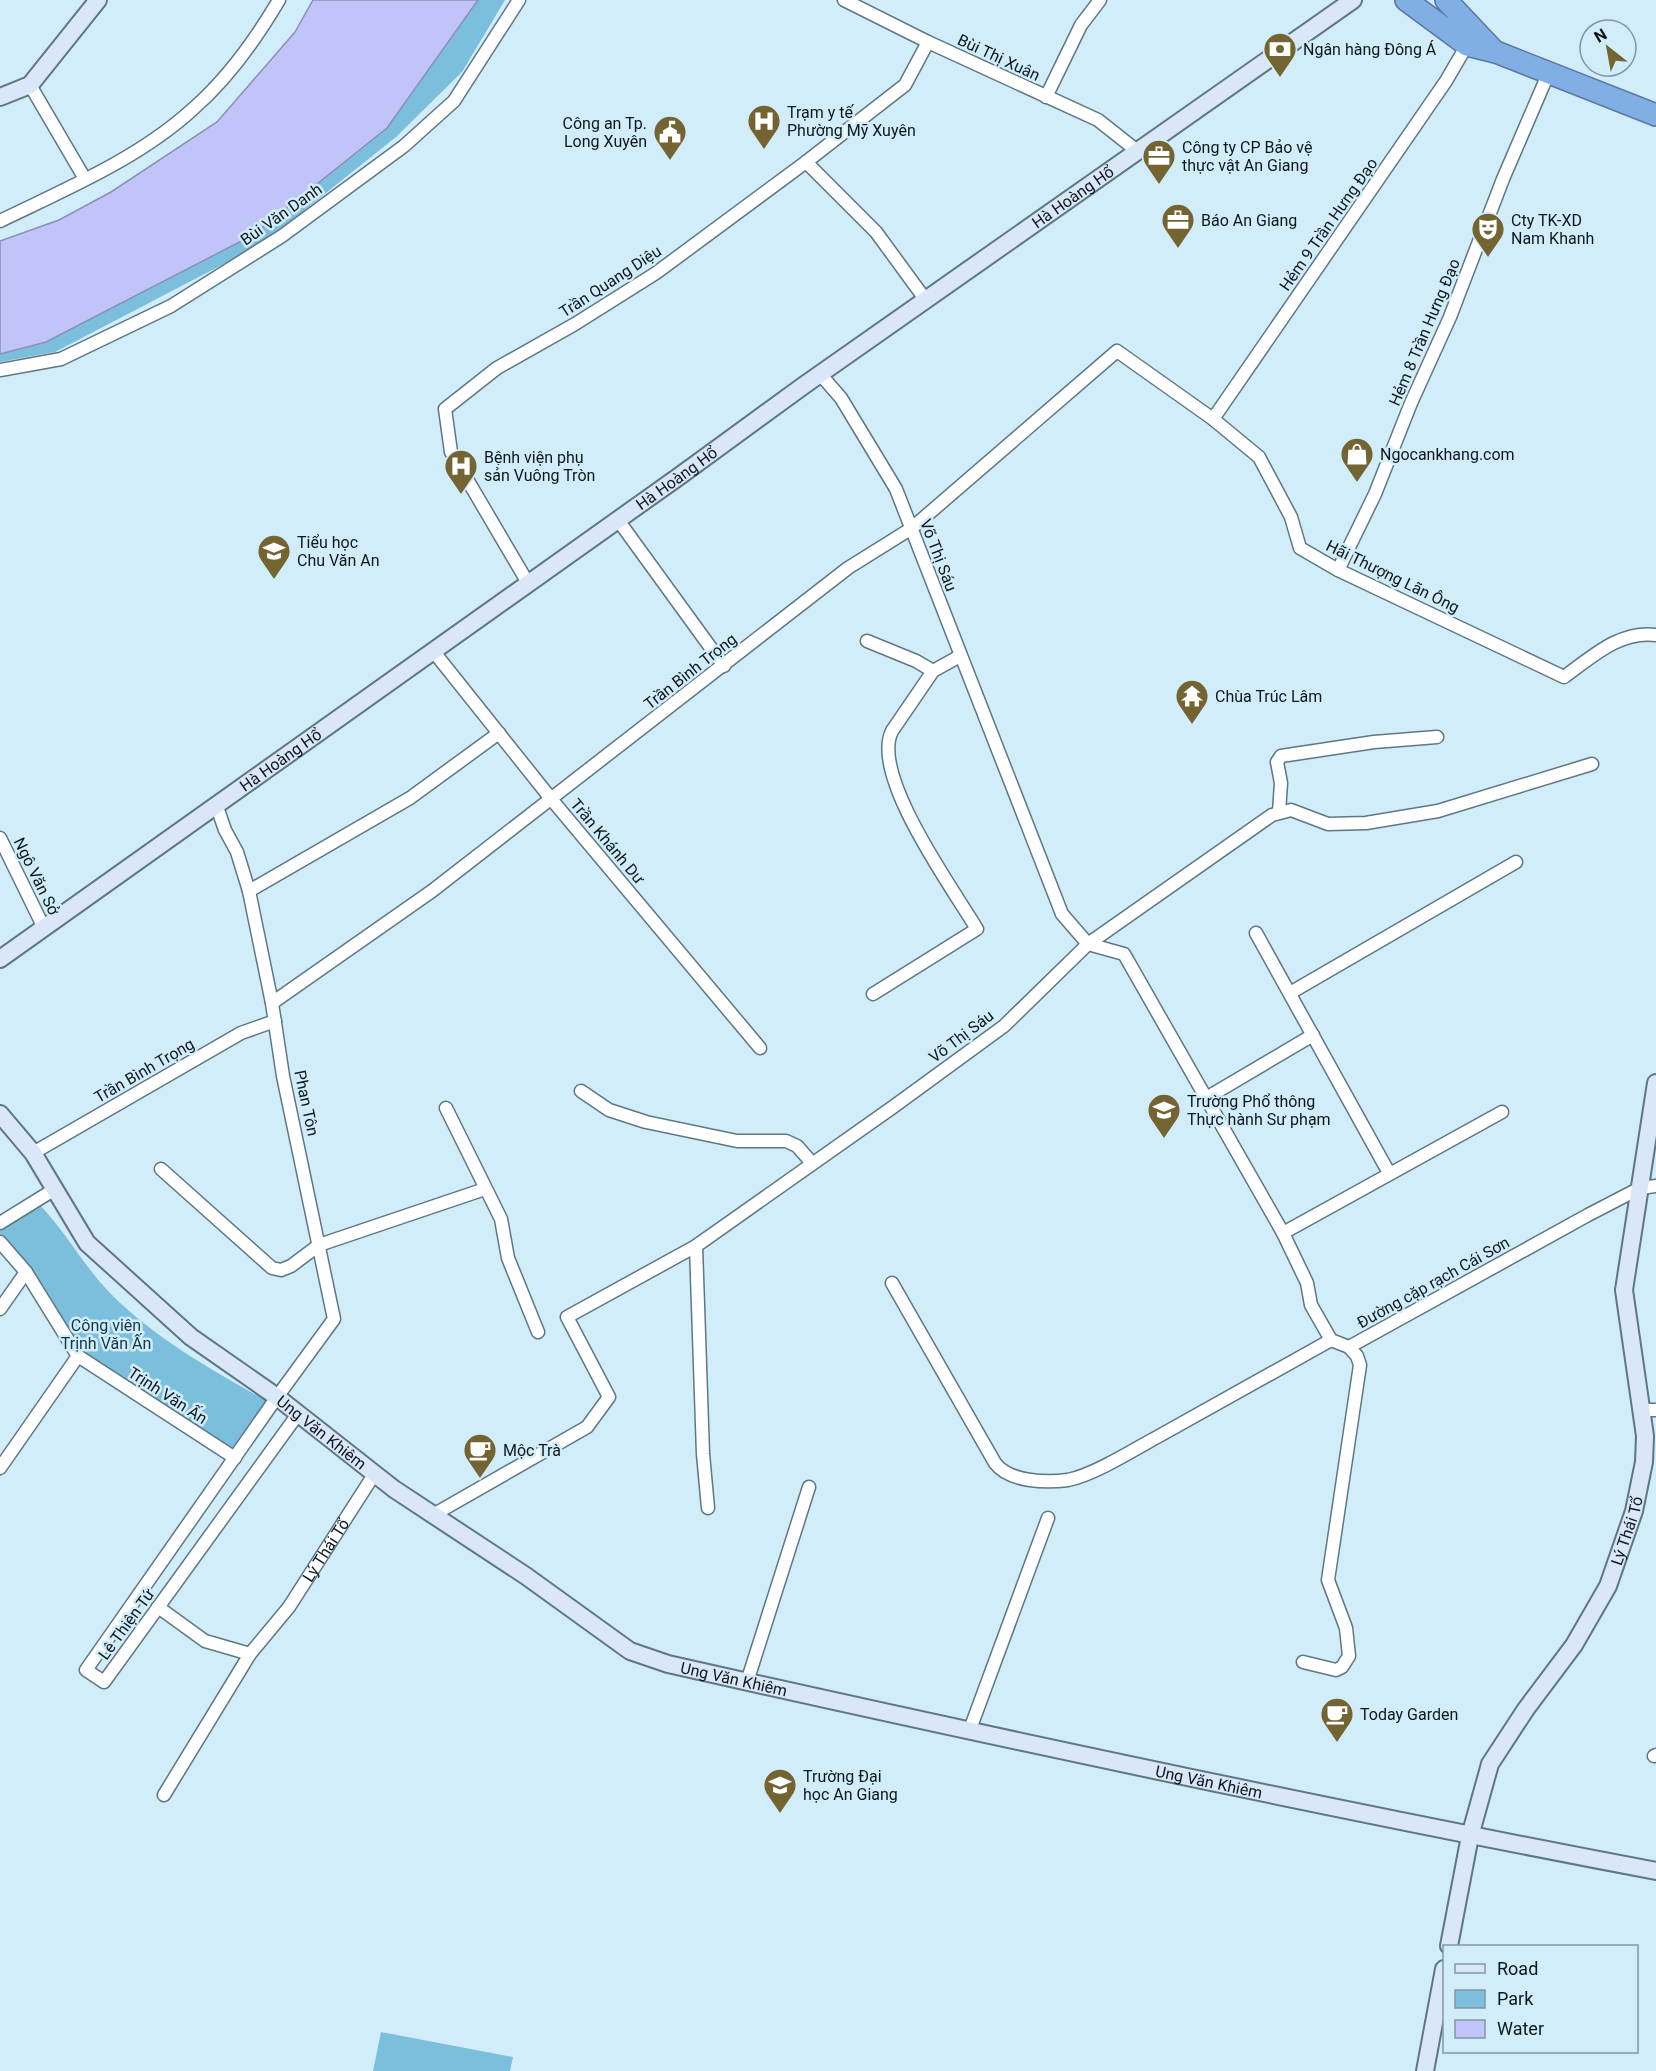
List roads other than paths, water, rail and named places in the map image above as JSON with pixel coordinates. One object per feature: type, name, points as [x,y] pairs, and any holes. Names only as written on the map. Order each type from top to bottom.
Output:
[{"type":"highway","points":[[1406,0],[1467,45],[1496,52],[1656,115]]},
{"type":"highway","points":[[1446,0],[1496,52]]},
{"type":"street","points":[[0,97],[30,85],[98,0]]},
{"type":"street","points":[[0,221],[85,179],[148,142],[194,109],[223,78],[279,0]]},
{"type":"street","name":"Bùi Văn Danh","points":[[0,370],[61,359],[171,306],[282,236],[404,146],[454,100],[519,0]]},
{"type":"street","name":"Bùi Thị Xuân","points":[[844,0],[928,42],[1098,120],[1136,150]]},
{"type":"street","points":[[1046,97],[1081,25],[1100,0]]},
{"type":"street","name":"Hà Hoàng Hổ","points":[[0,959],[216,804],[434,652],[925,299],[1353,0]]},
{"type":"street","name":"Trần Quang Diệu","points":[[528,583],[451,452],[445,409],[497,368],[575,324],[656,273],[807,162],[905,85],[928,42]]},
{"type":"street","name":"Hẻm 9 Trần Hưng Đạo","points":[[1213,419],[1382,176],[1446,81],[1467,45]]},
{"type":"street","name":"Hẻm 8 Trần Hưng Đạo","points":[[1338,570],[1375,494],[1411,402],[1450,317],[1503,179],[1549,72]]},
{"type":"street","points":[[30,85],[85,179]]},
{"type":"street","points":[[807,162],[876,232],[925,299]]},
{"type":"street","name":"Hãi Thượng Lãn Ông","points":[[1116,351],[1213,419],[1259,457],[1291,517],[1300,548],[1338,570],[1564,677],[1615,641],[1641,633],[1656,635]]},
{"type":"street","name":"Trần Bình Trọng","points":[[272,1003],[432,891],[848,568],[912,528],[1116,351]]},
{"type":"street","name":"Võ Thị Sáu","points":[[434,1515],[587,1427],[609,1397],[567,1317],[696,1246],[1004,1026],[1088,944],[1062,914],[912,528],[890,479],[841,398],[820,374]]},
{"type":"street","points":[[618,520],[724,666]]},
{"type":"street","points":[[867,641],[916,661],[933,671]]},
{"type":"street","name":"Trần Khánh Dư","points":[[434,652],[552,800],[760,1048]]},
{"type":"street","points":[[873,994],[977,929],[903,805],[887,755],[888,739],[892,731],[933,671],[960,656]]},
{"type":"street","points":[[249,891],[410,798],[499,733]]},
{"type":"street","points":[[1279,812],[1281,783],[1277,762],[1281,756],[1374,742],[1437,737]]},
{"type":"street","points":[[1088,944],[1279,812],[1291,810],[1328,825],[1366,823],[1438,811],[1592,764]]},
{"type":"street","name":"Phan Tôn","points":[[216,804],[225,831],[237,852],[249,891],[272,1003],[283,1076],[334,1319],[277,1396]]},
{"type":"street","name":"Ngô Văn Sở","points":[[0,838],[44,928]]},
{"type":"street","points":[[1290,993],[1516,862]]},
{"type":"street","points":[[1256,933],[1389,1173]]},
{"type":"street","points":[[892,1284],[995,1463],[1000,1470],[1019,1478],[1060,1480],[1079,1476],[1122,1456],[1331,1340],[1311,1305],[1307,1282],[1283,1233],[1208,1097],[1124,954],[1088,944]]},
{"type":"street","name":"Trần Bình Trọng","points":[[33,1153],[241,1033],[275,1021]]},
{"type":"street","points":[[1208,1097],[1313,1035]]},
{"type":"street","name":"Lý Thái Tổ","points":[[1449,1945],[1470,1836],[1490,1764],[1526,1709],[1574,1645],[1608,1586],[1634,1511],[1644,1462],[1650,1410],[1624,1290],[1648,1187],[1656,1083]]},
{"type":"street","points":[[581,1090],[609,1110],[646,1122],[736,1141],[786,1141],[796,1146],[812,1163]]},
{"type":"street","points":[[446,1108],[501,1219],[508,1258],[538,1332]]},
{"type":"street","points":[[1283,1233],[1502,1112]]},
{"type":"street","name":"Ung Văn Khiêm","points":[[0,1114],[33,1153],[87,1243],[127,1282],[191,1337],[277,1396],[394,1489],[526,1576],[630,1651],[668,1664],[969,1732],[1470,1836],[1656,1871]]},
{"type":"street","points":[[161,1168],[272,1268],[281,1269],[291,1266],[319,1245],[485,1189]]},
{"type":"street","name":"Đường cặp rạch Cái Sơn","points":[[1331,1340],[1349,1347],[1648,1187]]},
{"type":"street","points":[[0,1223],[55,1189]]},
{"type":"street","name":"Trịnh Văn Ấn","points":[[0,1242],[26,1272],[78,1356],[235,1458]]},
{"type":"street","points":[[696,1246],[703,1454],[708,1508]]},
{"type":"street","points":[[0,1309],[26,1272]]},
{"type":"street","points":[[1303,1662],[1336,1670],[1342,1667],[1349,1656],[1346,1628],[1328,1580],[1360,1365],[1357,1356],[1349,1347]]},
{"type":"street","points":[[0,1468],[78,1356]]},
{"type":"street","name":"Lê Thiện Tứ","points":[[277,1396],[86,1670],[104,1682],[298,1414]]},
{"type":"street","name":"Lý Thái Tổ","points":[[164,1795],[250,1654],[289,1607],[375,1473]]},
{"type":"street","points":[[747,1682],[809,1487]]},
{"type":"street","points":[[969,1732],[1048,1518]]},
{"type":"street","points":[[158,1607],[205,1641],[250,1654]]},
{"type":"street","points":[[1425,2071],[1443,1974]]},
{"type":"water","points":[[313,0],[478,0],[387,128],[253,235],[46,342],[0,354],[0,241],[59,220],[111,192],[217,122],[295,32]]},
{"type":"place","name":"Ngân hàng Đông Á","points":[[1280,78]]},
{"type":"place","name":"Trạm y tế Phường Mỹ Xuyên","points":[[764,150]]},
{"type":"place","name":"Công an Tp. Long Xuyên","points":[[670,161]]},
{"type":"place","name":"Công ty CP Bảo vệ thực vật An Giang","points":[[1159,185]]},
{"type":"place","name":"Báo An Giang","points":[[1178,249]]},
{"type":"place","name":"Cty TK-XD Nam Khanh","points":[[1488,258]]},
{"type":"place","name":"Ngocankhang.com","points":[[1357,483]]},
{"type":"place","name":"Bệnh viện phụ sản Vuông Tròn","points":[[461,495]]},
{"type":"place","name":"Tiểu học Chu Văn An","points":[[274,580]]},
{"type":"place","name":"Chùa Trúc Lâm","points":[[1192,725]]},
{"type":"place","name":"Trường Phổ thông Thực hành Sư phạm","points":[[1164,1139]]},
{"type":"place","name":"Mộc Trà","points":[[480,1479]]},
{"type":"place","name":"Today Garden","points":[[1337,1743]]},
{"type":"place","name":"Trường Đại học An Giang","points":[[780,1814]]},
{"type":"park label","name":"Công viên Trịnh Văn Ấn","points":[[106,1334]]}]
